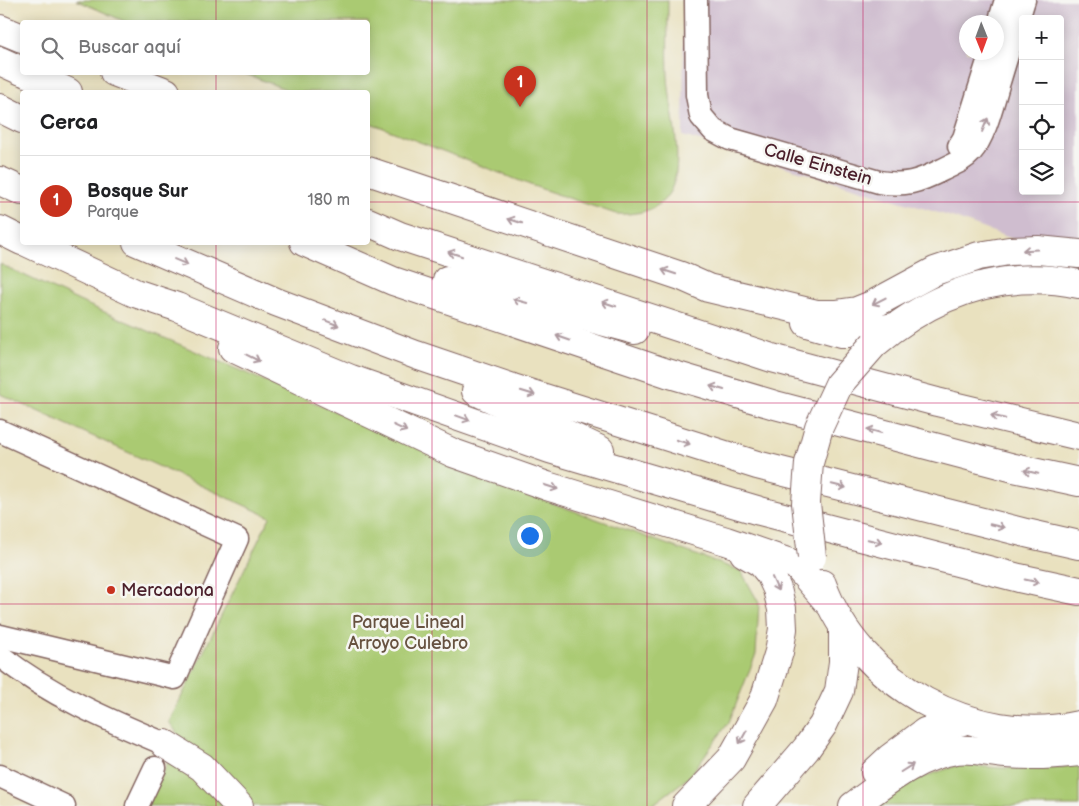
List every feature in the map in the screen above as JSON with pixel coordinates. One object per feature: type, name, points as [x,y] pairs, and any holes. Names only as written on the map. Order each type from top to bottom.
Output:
[{"type":"highway","points":[[0,29],[20,37]]},
{"type":"highway","points":[[0,61],[20,70]]},
{"type":"highway","points":[[31,75],[64,90]]},
{"type":"highway","points":[[122,75],[161,90]]},
{"type":"highway","points":[[0,108],[20,118]]},
{"type":"highway","points":[[370,172],[681,276],[780,315],[834,331],[884,336]]},
{"type":"highway","points":[[0,180],[20,190]]},
{"type":"highway","points":[[370,223],[400,236],[772,358],[937,402],[1079,436]]},
{"type":"highway","points":[[0,230],[20,240]]},
{"type":"highway","points":[[32,245],[135,293],[177,306],[351,379],[550,450],[760,511],[1010,576],[1079,591]]},
{"type":"highway","points":[[144,245],[276,302],[416,355],[513,388],[757,465],[1079,545]]},
{"type":"highway","points":[[311,245],[394,281],[667,374],[775,405],[1014,468],[1079,482]]},
{"type":"highway","points":[[316,245],[373,257],[474,289],[662,338],[772,358]]},
{"type":"highway","points":[[708,288],[817,314],[836,314],[857,311],[872,305],[934,270],[972,258],[1009,251],[1038,250],[1079,254]]},
{"type":"highway","points":[[1079,284],[1031,279],[1000,281],[977,286],[913,314],[884,336],[840,384],[819,427],[810,463],[806,503],[812,557],[828,602],[843,628],[876,667],[918,699],[966,720],[1012,729],[1060,729],[1079,724]]},
{"type":"highway","points":[[135,293],[158,312],[453,453],[547,486],[796,565],[828,602]]},
{"type":"highway","points":[[416,355],[442,375],[608,454],[760,511]]},
{"type":"highway","points":[[686,806],[731,759],[764,700],[779,652],[783,629],[778,589],[770,574],[761,563],[726,542]]},
{"type":"highway","points":[[757,806],[806,749],[823,724],[839,690],[843,662],[843,628]]},
{"type":"highway","points":[[840,806],[890,758],[925,732],[966,720]]},
{"type":"highway","points":[[853,806],[914,764],[943,753],[972,750],[1041,756],[1079,752]]},
{"type":"highway","points":[[160,756],[202,767],[239,806]]},
{"type":"street","name":"Calle Einstein","points":[[696,0],[697,95],[701,116],[713,130],[730,139],[879,182],[893,184],[916,182],[930,177],[970,153],[977,143],[990,113],[1024,0]]},
{"type":"street","points":[[1001,15],[1006,0]]},
{"type":"street","points":[[941,171],[964,138],[988,60]]},
{"type":"street","points":[[0,430],[236,539],[175,678],[0,636]]},
{"type":"street","points":[[0,656],[22,673],[94,714],[160,756],[137,806]]},
{"type":"street","points":[[0,776],[64,806]]},
{"type":"shaded area","points":[[684,0],[1079,0],[1079,263],[952,217],[683,136]]},
{"type":"green space","points":[[76,0],[668,0],[668,76],[676,144],[676,167],[672,186],[662,202],[644,211],[616,214],[533,186],[370,123],[370,90],[288,90],[248,75],[370,75],[370,20],[121,20]]},
{"type":"green space","name":"Parque Lineal Arroyo Culebro","points":[[0,264],[79,301],[524,493],[741,571],[759,603],[756,654],[729,722],[689,777],[651,806],[147,806],[180,737],[169,722],[270,517],[0,394]]},
{"type":"green space","points":[[1079,763],[1079,806],[875,806],[907,783],[958,765],[1003,768],[1063,767]]},
{"type":"place","name":"Bosque Sur","points":[[520,107]]},
{"type":"place","name":"Mercadona","points":[[111,590]]}]
